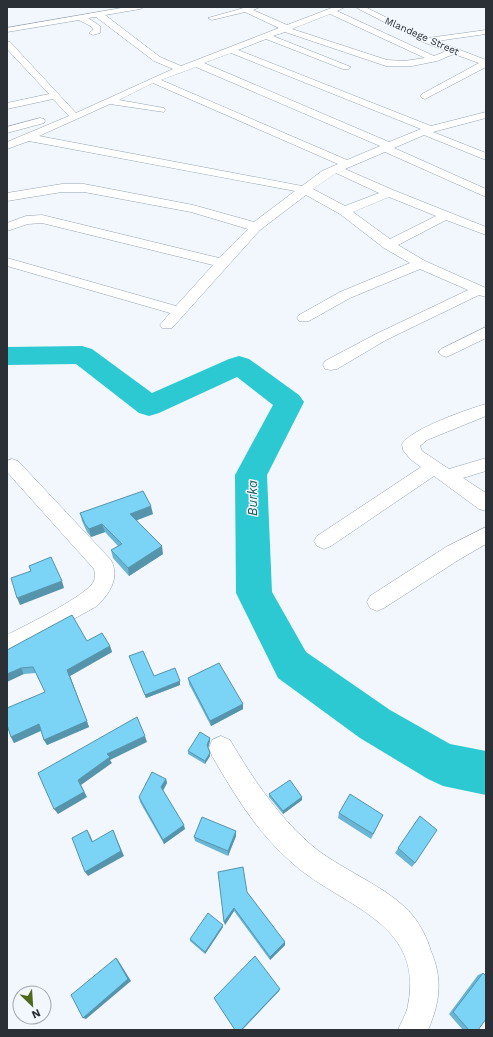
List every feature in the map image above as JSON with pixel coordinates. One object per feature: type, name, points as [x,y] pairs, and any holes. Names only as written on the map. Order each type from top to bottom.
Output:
[{"type":"street","points":[[80,7],[96,16],[157,60],[180,70]]},
{"type":"street","points":[[7,30],[96,16],[140,7]]},
{"type":"street","points":[[212,18],[256,7]]},
{"type":"street","points":[[7,130],[72,114],[108,101],[153,80],[341,7]]},
{"type":"street","name":"Mlandege Street","points":[[359,7],[426,40],[486,63]]},
{"type":"street","points":[[247,10],[285,28],[386,63],[412,64],[434,59],[454,51]]},
{"type":"street","points":[[330,11],[434,59]]},
{"type":"street","points":[[81,18],[96,26],[96,31],[93,32]]},
{"type":"street","points":[[426,40],[486,32]]},
{"type":"street","points":[[265,36],[346,67]]},
{"type":"street","points":[[7,44],[72,114]]},
{"type":"street","points":[[231,50],[486,157]]},
{"type":"street","points":[[425,96],[486,63]]},
{"type":"street","points":[[195,64],[387,147],[486,193]]},
{"type":"street","points":[[153,80],[342,166],[389,193],[486,231]]},
{"type":"street","points":[[7,106],[55,96]]},
{"type":"street","points":[[108,101],[160,110]]},
{"type":"street","points":[[7,146],[72,114]]},
{"type":"street","points":[[168,325],[222,263],[256,227],[306,190],[326,173],[427,131],[486,115]]},
{"type":"street","points":[[465,120],[486,127]]},
{"type":"street","points":[[27,137],[306,190],[344,211],[389,245],[420,264],[482,292]]},
{"type":"street","points":[[7,197],[62,188],[84,188],[193,209],[256,227]]},
{"type":"street","points":[[344,211],[389,193]]},
{"type":"street","points":[[389,245],[446,215]]},
{"type":"street","points":[[7,227],[26,220],[42,219],[222,263]]},
{"type":"street","points":[[7,262],[180,312]]},
{"type":"street","points":[[304,318],[345,295],[420,264]]},
{"type":"street","points":[[331,365],[381,337],[482,292]]},
{"type":"street","points":[[446,352],[486,332]]},
{"type":"street","points":[[486,410],[421,436],[411,444],[416,455],[486,504]]},
{"type":"street","points":[[324,541],[440,472],[486,464]]},
{"type":"street","points":[[7,646],[90,600],[101,589],[106,577],[104,566],[12,466]]},
{"type":"street","points":[[377,602],[453,553],[486,535]]},
{"type":"street","points":[[221,748],[236,775],[266,817],[289,843],[313,864],[395,916],[411,937],[420,959],[424,983],[423,1006],[413,1030]]},
{"type":"building","points":[[143,491],[151,506],[130,514],[162,546],[128,568],[111,550],[122,544],[102,524],[89,529],[80,513]]},
{"type":"building","points":[[51,557],[62,581],[17,598],[11,578],[31,571],[29,566]]},
{"type":"building","points":[[72,615],[87,641],[102,633],[110,646],[67,670],[87,721],[44,740],[39,724],[11,737],[7,725],[7,708],[45,692],[33,667],[21,668],[7,674],[7,650]]},
{"type":"building","points":[[143,651],[154,676],[175,668],[180,681],[145,695],[129,656]]},
{"type":"building","points":[[219,663],[243,704],[210,721],[188,678]]},
{"type":"building","points":[[137,717],[145,736],[107,754],[110,757],[78,780],[84,792],[54,809],[38,773]]},
{"type":"building","points":[[200,732],[210,738],[207,745],[210,753],[205,761],[188,751]]},
{"type":"building","points":[[152,772],[166,779],[161,787],[184,825],[163,840],[139,797]]},
{"type":"building","points":[[290,780],[302,797],[283,811],[269,794]]},
{"type":"building","points":[[350,794],[383,815],[373,834],[339,813]]},
{"type":"building","points":[[420,816],[437,830],[415,863],[398,848]]},
{"type":"building","points":[[202,817],[236,831],[228,851],[194,837]]},
{"type":"building","points":[[87,830],[92,842],[113,830],[121,851],[85,872],[72,838]]},
{"type":"building","points":[[243,867],[247,892],[285,942],[270,957],[234,908],[224,922],[218,872]]},
{"type":"building","points":[[208,913],[223,925],[205,952],[190,939]]},
{"type":"building","points":[[255,956],[280,989],[241,1030],[235,1030],[214,998]]},
{"type":"building","points":[[116,958],[128,979],[83,1018],[71,995]]},
{"type":"building","points":[[483,973],[486,976],[486,1019],[478,1030],[469,1030],[453,1012]]},
{"type":"waterway","name":"Burka","points":[[7,356],[82,355],[149,406],[239,365],[289,402],[251,475],[254,593],[292,665],[375,724],[443,764],[486,773]]}]
